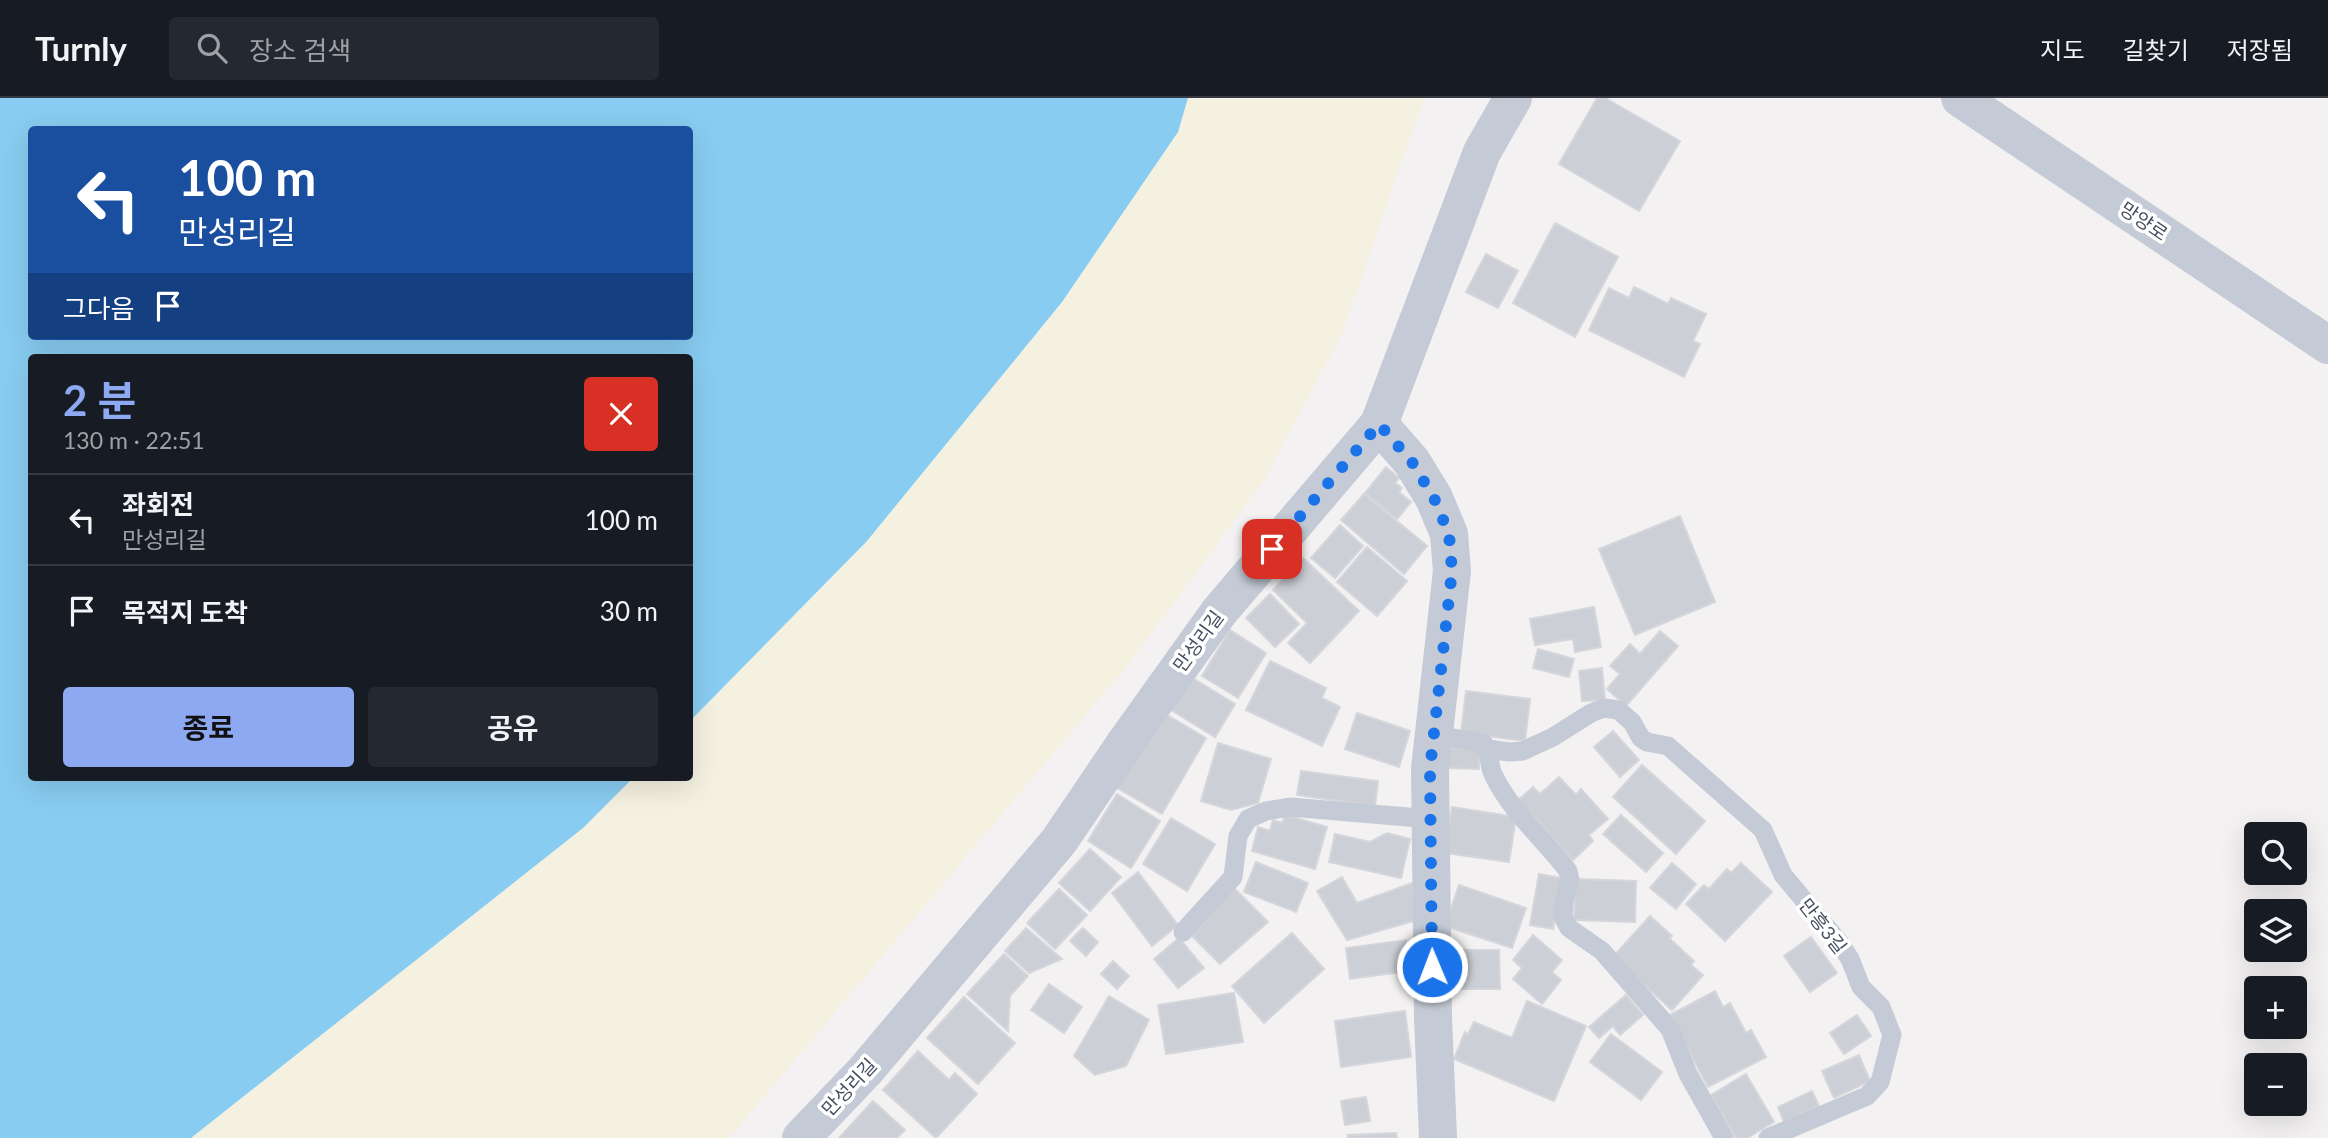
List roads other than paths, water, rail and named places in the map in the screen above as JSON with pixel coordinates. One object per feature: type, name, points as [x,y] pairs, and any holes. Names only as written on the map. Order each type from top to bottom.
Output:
[{"type":"street","name":"만성리길","points":[[802,1138],[865,1070],[1059,841],[1219,612],[1379,424],[1482,152],[1513,98]]},
{"type":"street","name":"망양로","points":[[1960,98],[2328,345]]},
{"type":"street","points":[[1379,424],[1412,462],[1434,498],[1449,534],[1452,571],[1430,769],[1433,1017],[1438,1138]]},
{"type":"lane","name":"만흥3길","points":[[1488,749],[1523,751],[1553,737],[1591,713],[1604,708],[1618,710],[1632,722],[1641,738],[1647,742],[1668,746],[1763,830],[1783,876],[1839,942],[1850,959],[1861,987],[1881,1007],[1892,1035],[1883,1075],[1874,1091],[1768,1138]]},
{"type":"lane","points":[[1434,735],[1483,743],[1488,749],[1492,772],[1520,815],[1569,871],[1570,880],[1563,918],[1569,928],[1602,951],[1670,1029],[1688,1074],[1724,1138]]},
{"type":"lane","points":[[1183,932],[1233,877],[1238,836],[1248,819],[1266,811],[1290,807],[1431,819]]},
{"type":"water","points":[[0,98],[1188,98],[1178,132],[1062,302],[867,541],[693,718],[693,354],[28,354],[28,781],[630,781],[583,828],[191,1138],[0,1138]]}]
